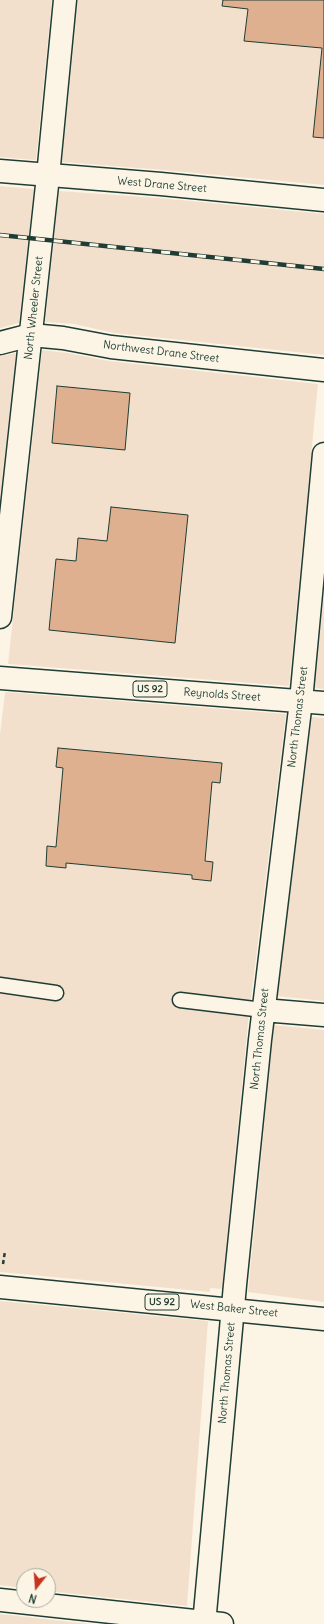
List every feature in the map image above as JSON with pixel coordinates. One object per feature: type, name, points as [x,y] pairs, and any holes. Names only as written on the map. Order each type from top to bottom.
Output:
[{"type":"street","name":"North Wheeler Street","points":[[0,616],[48,176],[65,0]]},
{"type":"street","name":"West Drane Street","points":[[0,171],[162,184],[324,200]]},
{"type":"street","name":"Northwest Drane Street","points":[[0,342],[31,335],[71,338],[111,347],[324,370]]},
{"type":"street","name":"North Thomas Street","points":[[210,1623],[233,1309],[263,1010],[301,701],[324,454]]},
{"type":"street","name":"Reynolds Street","points":[[0,678],[324,703]]},
{"type":"street","points":[[263,1010],[324,1015]]},
{"type":"street","name":"West Baker Street","points":[[0,1287],[324,1319]]},
{"type":"street","points":[[0,1600],[210,1623]]},
{"type":"lane","points":[[0,985],[56,993]]},
{"type":"lane","points":[[180,1000],[263,1010]]},
{"type":"shaded area","points":[[0,0],[52,0],[36,160],[0,157]]},
{"type":"shaded area","points":[[78,0],[324,0],[324,185],[62,162]]},
{"type":"shaded area","points":[[0,186],[34,189],[19,323],[0,328]]},
{"type":"shaded area","points":[[59,191],[160,198],[324,214],[324,355],[114,333],[74,324],[45,322]]},
{"type":"shaded area","points":[[42,350],[68,353],[109,361],[318,384],[289,686],[8,664]]},
{"type":"shaded area","points":[[16,353],[0,498],[0,356]]},
{"type":"shaded area","points":[[324,591],[324,689],[315,688]]},
{"type":"shaded area","points":[[5,692],[286,714],[248,1023],[222,1289],[210,1288],[210,1292],[0,1272],[0,735]]},
{"type":"shaded area","points":[[312,717],[324,718],[324,1001],[277,996]]},
{"type":"shaded area","points":[[274,1025],[324,1030],[324,1302],[248,1292]]},
{"type":"shaded area","points":[[0,1301],[208,1321],[187,1606],[56,1592],[56,1568],[16,1568],[16,1587],[0,1585]]},
{"type":"shaded area","points":[[0,1614],[90,1624],[0,1624]]},
{"type":"building","points":[[223,0],[324,0],[324,138],[313,137],[322,48],[244,41],[248,9],[222,6]]},
{"type":"building","points":[[57,386],[130,393],[125,450],[52,443]]},
{"type":"building","points":[[111,507],[188,515],[175,643],[49,630],[56,559],[76,561],[78,538],[107,541]]},
{"type":"building","points":[[58,748],[222,763],[220,783],[212,782],[205,861],[213,862],[211,881],[192,879],[192,875],[66,863],[66,868],[46,866],[47,846],[56,847],[63,768],[56,767]]},
{"type":"railway","points":[[0,235],[324,269]]}]
